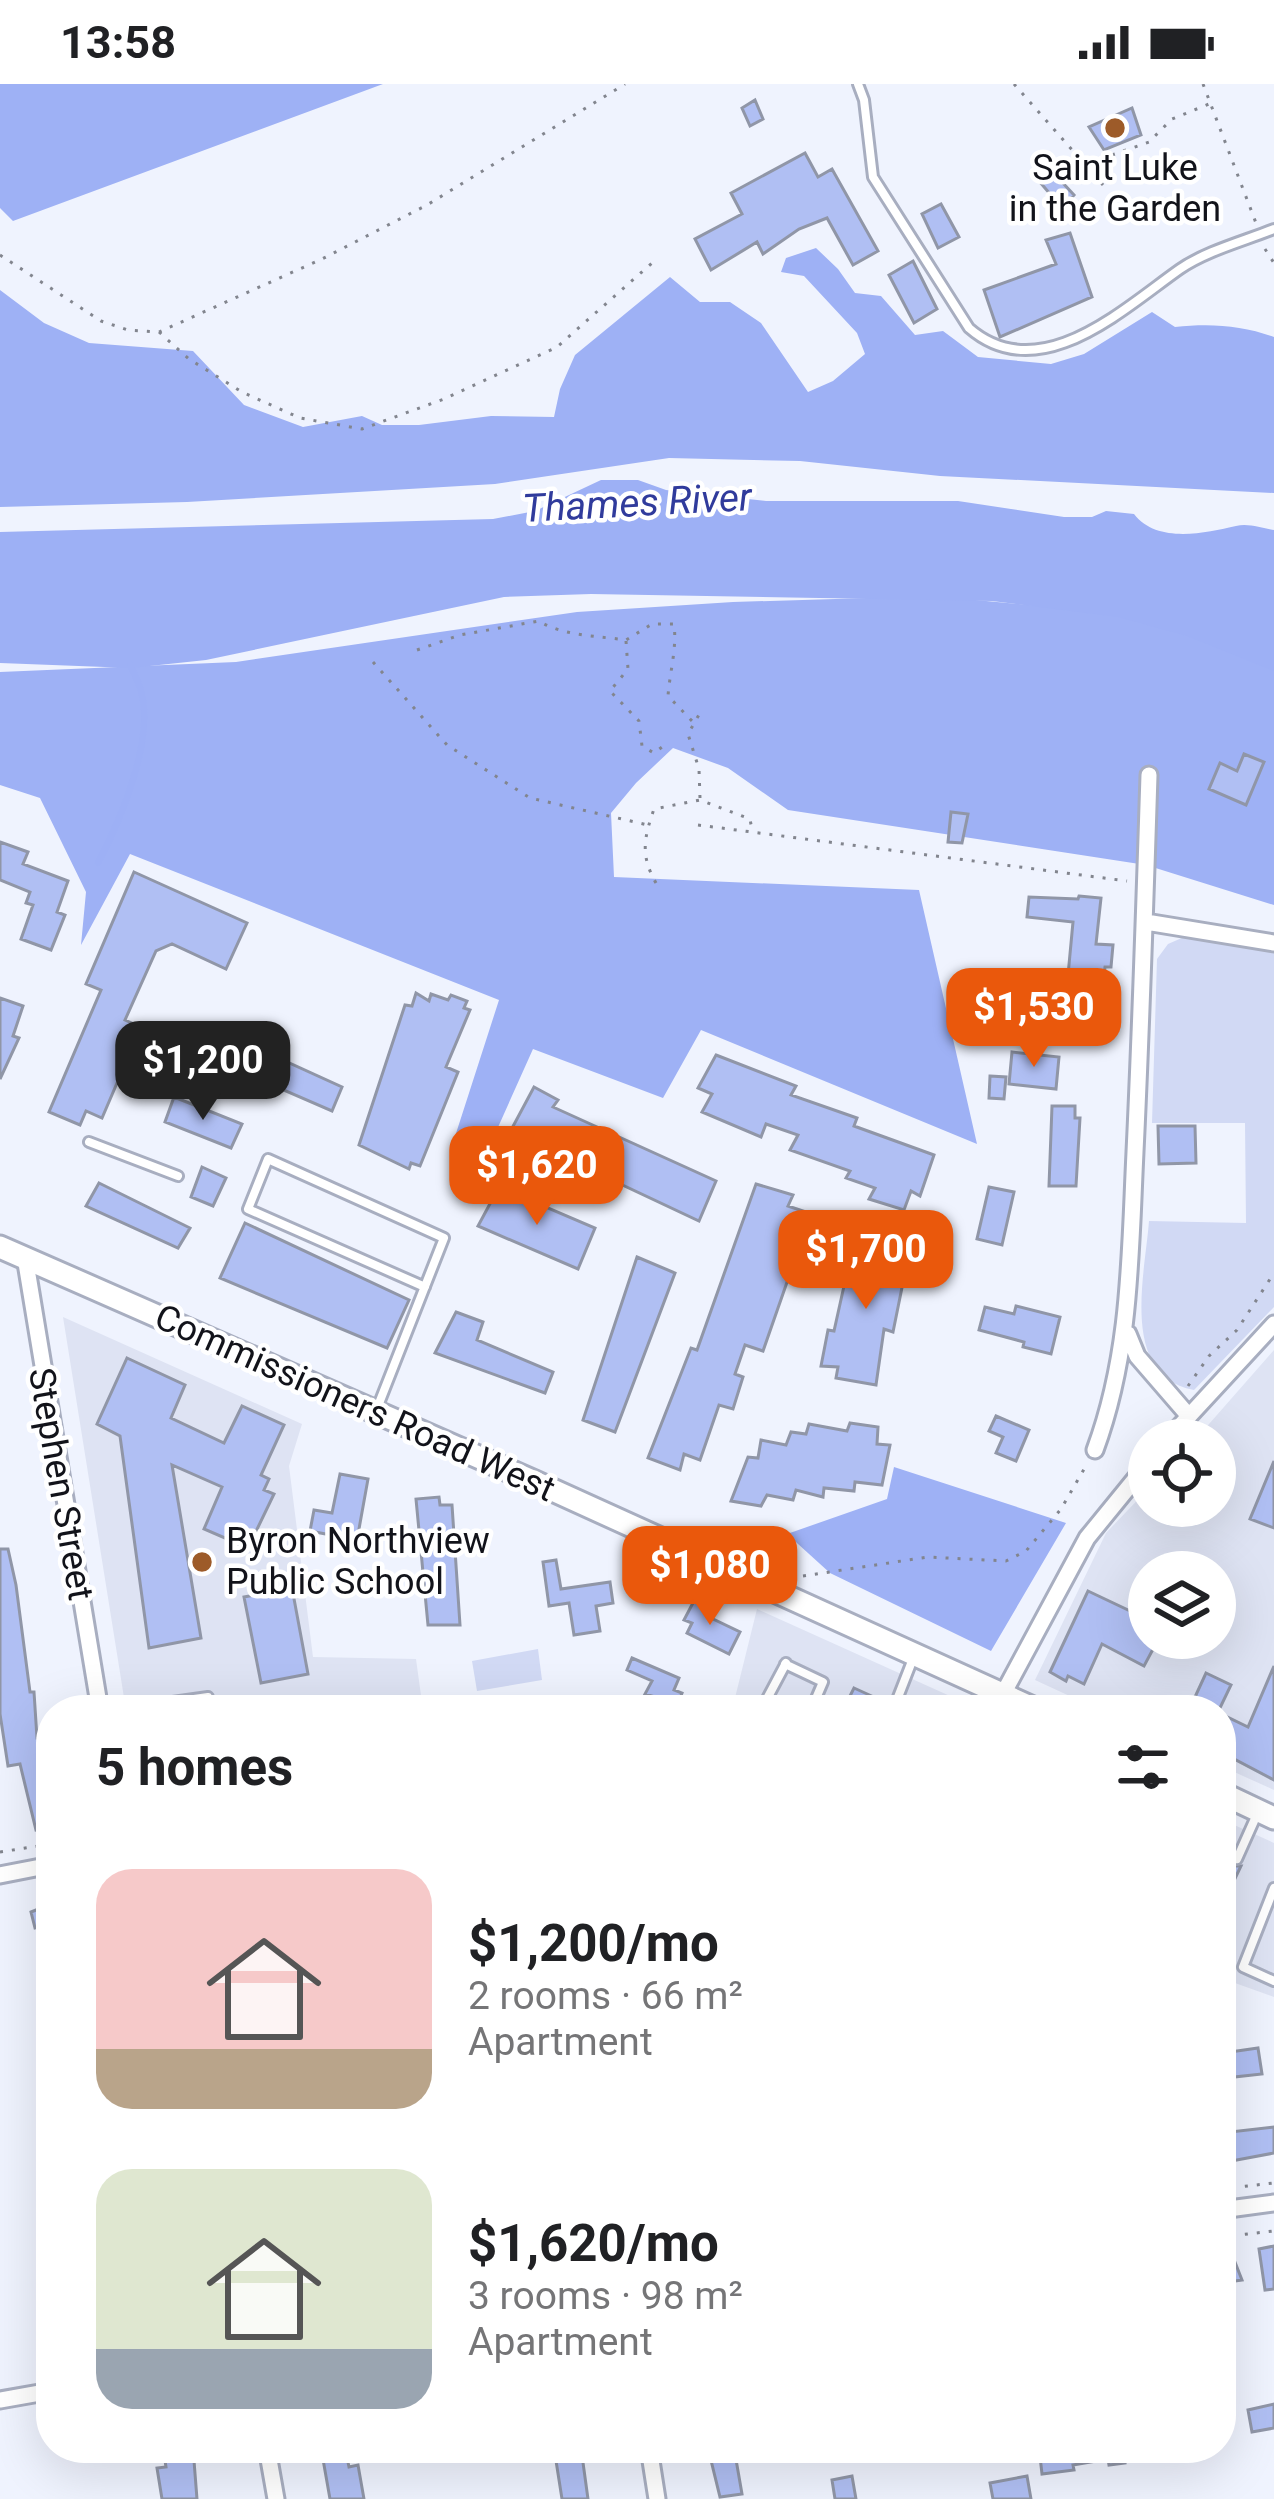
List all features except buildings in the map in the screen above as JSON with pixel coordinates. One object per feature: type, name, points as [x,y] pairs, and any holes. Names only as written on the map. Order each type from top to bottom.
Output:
[{"type":"main road","name":"Commissioners Road West","points":[[0,1247],[1003,1694]]},
{"type":"main road","points":[[1236,1800],[1267,1814]]},
{"type":"street","points":[[1095,1450],[1111,1406],[1127,1332],[1149,775]]},
{"type":"street","points":[[1146,922],[1274,943]]},
{"type":"street","name":"Stephen Street","points":[[25,1257],[98,1695]]},
{"type":"street","points":[[1177,1419],[1182,1408],[1274,1324]]},
{"type":"street","points":[[1127,1332],[1137,1356],[1182,1408]]},
{"type":"street","points":[[1003,1694],[1087,1538],[1128,1488]]},
{"type":"street","points":[[0,1874],[36,1868]]},
{"type":"street","points":[[1236,2208],[1274,2203]]},
{"type":"street","points":[[0,2400],[36,2394]]},
{"type":"street","points":[[270,2463],[276,2499]]},
{"type":"street","points":[[651,2463],[657,2499]]},
{"type":"lane","points":[[858,84],[873,177],[969,328],[989,345],[1010,350],[1079,336],[1113,321],[1183,266],[1274,229]]},
{"type":"lane","points":[[89,1142],[178,1176]]},
{"type":"lane","points":[[376,1413],[425,1287],[444,1238],[268,1159],[248,1209],[425,1287]]},
{"type":"lane","points":[[899,1695],[915,1654]]},
{"type":"lane","points":[[769,1695],[786,1663],[823,1682],[817,1695]]},
{"type":"lane","points":[[1237,1858],[1267,1814]]},
{"type":"lane","points":[[1274,1888],[1243,1967],[1274,1981]]},
{"type":"path","points":[[0,255],[100,321],[128,330],[159,332],[428,206],[625,84]]},
{"type":"path","points":[[1014,84],[1103,184]]},
{"type":"path","points":[[1204,84],[1274,263]]},
{"type":"path","points":[[1112,155],[1149,142],[1172,119],[1211,103]]},
{"type":"path","points":[[159,332],[242,392],[300,418],[362,430],[444,399],[556,347],[652,262]]},
{"type":"path","points":[[417,650],[460,635],[539,621],[554,631],[626,640],[652,624],[674,625],[677,648],[670,663],[668,696],[694,723]]},
{"type":"path","points":[[626,640],[628,669],[610,691],[639,721],[642,746],[654,753],[662,747]]},
{"type":"path","points":[[373,662],[448,745],[530,798],[648,825]]},
{"type":"path","points":[[700,713],[688,734],[699,769],[700,800]]},
{"type":"path","points":[[656,883],[645,864],[643,839],[654,808],[700,800],[750,820],[753,832]]},
{"type":"path","points":[[698,825],[1128,881],[1145,898]]},
{"type":"path","points":[[1182,1408],[1210,1357],[1237,1330],[1274,1273]]},
{"type":"path","points":[[802,1576],[928,1557],[1006,1561],[1026,1552],[1060,1509],[1095,1450]]},
{"type":"path","points":[[0,1852],[36,1846]]},
{"type":"path","points":[[1236,2187],[1274,2183]]},
{"type":"path","points":[[1236,2234],[1274,2230]]},
{"type":"shaded area","points":[[0,84],[383,84],[13,221],[0,208]]},
{"type":"shaded area","points":[[816,248],[855,293],[881,296],[915,335],[943,331],[978,357],[1051,364],[1084,354],[1152,312],[1175,327],[1225,326],[1274,337],[1274,493],[940,476],[800,461],[669,458],[495,484],[187,502],[0,507],[0,290],[44,323],[89,343],[193,351],[244,405],[303,427],[362,416],[382,425],[419,425],[491,416],[554,417],[575,355],[670,277],[700,302],[730,302],[761,323],[808,392],[833,381],[865,354],[857,333],[804,276],[781,272],[786,258]]},
{"type":"shaded area","points":[[933,596],[1102,612],[1274,647],[1274,905],[1146,865],[788,810],[728,768],[673,748],[611,813],[614,877],[919,890],[977,1144],[701,1030],[663,1098],[533,1049],[486,1154],[450,1152],[499,1000],[130,854],[81,945],[86,892],[40,798],[0,785],[0,672],[236,662],[577,612]]},
{"type":"shaded area","points":[[1184,937],[1274,951],[1274,1307],[1194,1390],[1170,1381],[1155,1365],[1146,1345],[1142,1295],[1149,1221],[1246,1223],[1245,1123],[1152,1123],[1157,959],[1168,944]]},
{"type":"shaded area","name":"Byron Northview Public School","points":[[63,1317],[302,1424],[289,1466],[313,1657],[416,1659],[421,1695],[124,1695]]},
{"type":"shaded area","points":[[1274,1350],[1274,1790],[1236,1773],[1236,1695],[1068,1695],[1035,1680],[1106,1533],[1128,1510],[1128,1527],[1236,1527],[1236,1419],[1213,1419]]},
{"type":"shaded area","points":[[894,1467],[1066,1523],[991,1651],[830,1573],[787,1534],[887,1499]]},
{"type":"shaded area","points":[[757,1609],[948,1695],[736,1695]]},
{"type":"shaded area","points":[[538,1649],[542,1680],[477,1691],[472,1661]]},
{"type":"shaded area","points":[[1236,1826],[1274,1843],[1274,1997],[1236,1983]]},
{"type":"water","name":"Thames River","points":[[601,480],[638,480],[666,490],[766,501],[958,501],[1064,517],[1092,517],[1106,511],[1134,514],[1155,530],[1168,533],[1241,525],[1274,530],[1274,671],[1187,636],[1118,617],[992,601],[591,594],[504,597],[206,660],[131,668],[0,663],[0,532],[493,519],[535,511]]},
{"type":"waterway","points":[[98,863],[125,803],[143,733],[141,691],[130,664]]},
{"type":"place","name":"Saint Luke in the Garden","points":[[1115,128]]},
{"type":"place","name":"Byron Northview Public School","points":[[202,1562]]}]
